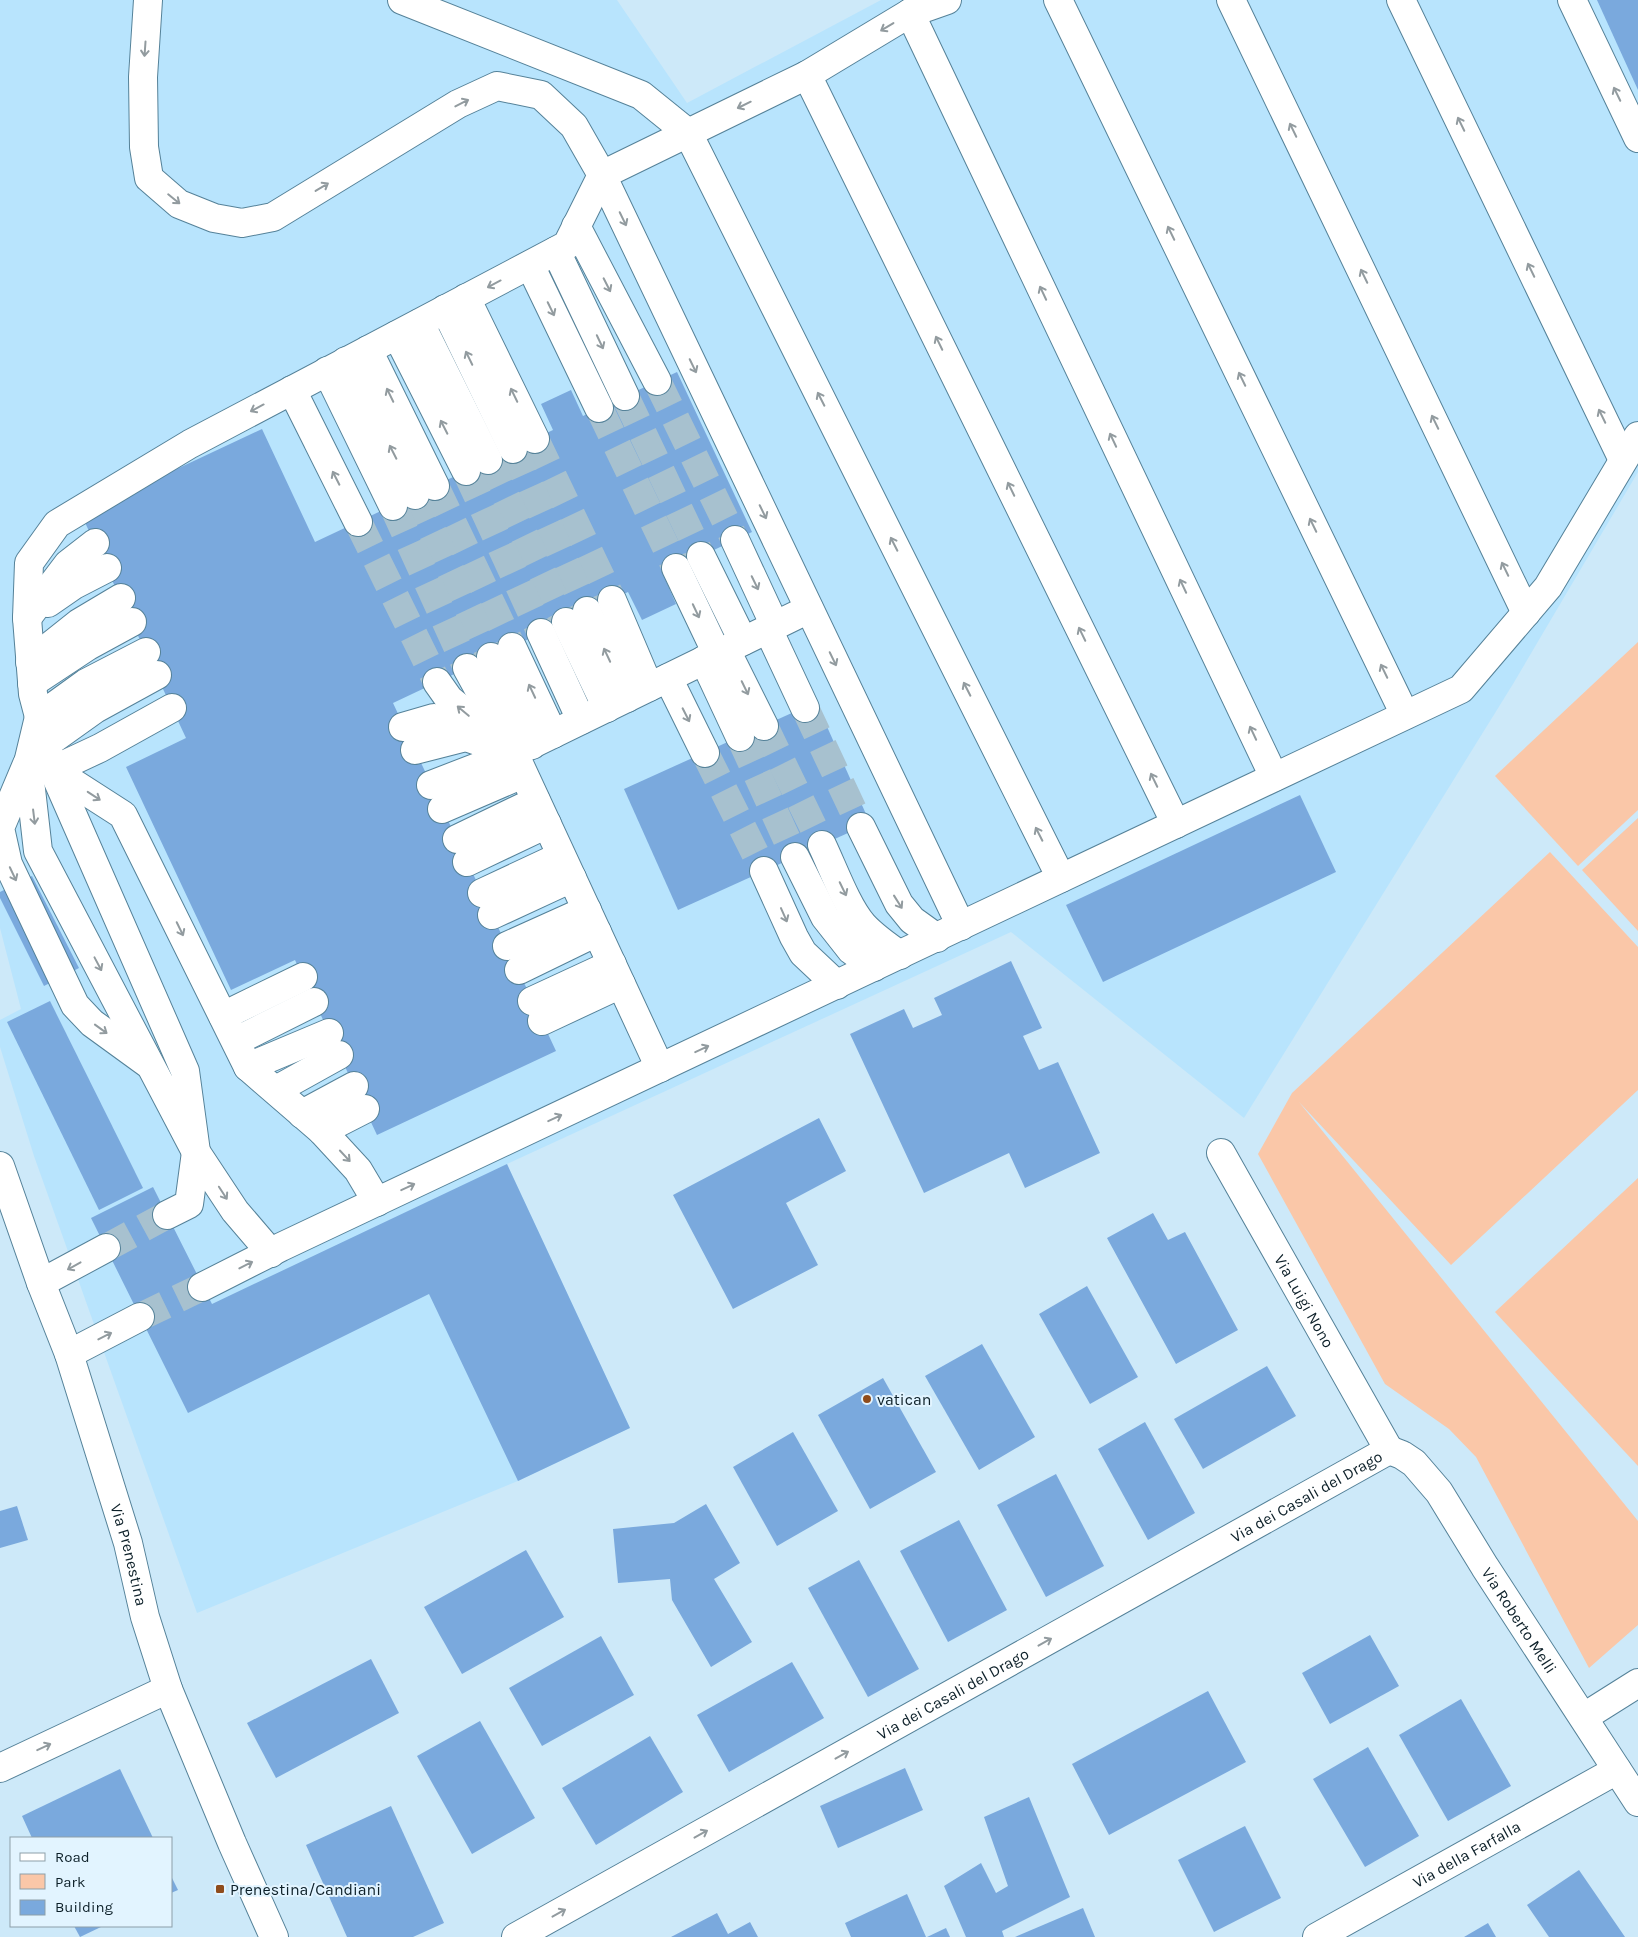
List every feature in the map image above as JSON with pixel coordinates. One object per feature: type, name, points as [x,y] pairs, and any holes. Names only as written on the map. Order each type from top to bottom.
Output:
[{"type":"street","points":[[148,0],[143,77],[144,146],[149,178],[179,204],[214,218],[242,223],[272,216],[458,104],[497,86],[541,95],[574,126],[602,175],[961,926]]},
{"type":"street","points":[[402,0],[642,95],[688,133],[1061,878]]},
{"type":"street","points":[[270,1252],[234,1211],[196,1152],[38,851],[42,759],[39,717],[31,672],[27,618],[29,563],[57,524],[190,444],[567,245],[602,175],[806,75],[910,13],[947,0]]},
{"type":"street","points":[[1058,0],[1405,715]]},
{"type":"street","points":[[1231,0],[1526,613]]},
{"type":"street","points":[[1401,0],[1624,460]]},
{"type":"street","points":[[1572,0],[1638,138]]},
{"type":"street","points":[[910,13],[1274,777]]},
{"type":"street","points":[[806,75],[1176,824]]},
{"type":"street","points":[[576,226],[657,381]]},
{"type":"street","points":[[556,251],[625,396]]},
{"type":"street","points":[[530,265],[599,408]]},
{"type":"street","points":[[456,304],[524,444]]},
{"type":"street","points":[[408,329],[477,466]]},
{"type":"street","points":[[347,361],[414,496],[347,361]]},
{"type":"street","points":[[292,390],[358,522]]},
{"type":"street","points":[[202,1286],[270,1252],[937,938],[1460,688],[1548,587],[1638,436]]},
{"type":"street","points":[[735,540],[805,708]]},
{"type":"street","points":[[27,618],[68,564],[95,543]]},
{"type":"street","points":[[701,556],[740,737]]},
{"type":"street","points":[[27,618],[74,585],[107,568]]},
{"type":"street","points":[[676,568],[764,726]]},
{"type":"street","points":[[31,672],[80,623],[121,598]]},
{"type":"street","points":[[612,600],[637,693]]},
{"type":"street","points":[[442,809],[581,720],[809,609]]},
{"type":"street","points":[[576,616],[637,693],[705,752]]},
{"type":"street","points":[[31,672],[88,646],[132,622]]},
{"type":"street","points":[[540,633],[581,720]]},
{"type":"street","points":[[490,657],[530,752],[542,813],[660,1068]]},
{"type":"street","points":[[39,717],[86,683],[152,664],[95,709],[42,759],[0,828],[8,864],[75,1005],[92,1023],[151,1066]]},
{"type":"street","points":[[437,682],[449,699],[530,752]]},
{"type":"street","points":[[42,759],[100,748],[172,708]]},
{"type":"street","points":[[409,738],[434,718],[466,737],[530,752]]},
{"type":"street","points":[[431,785],[530,752]]},
{"type":"street","points":[[42,759],[124,816],[248,1067],[312,1122],[358,1170],[377,1202]]},
{"type":"street","points":[[42,759],[186,1071],[196,1152],[189,1204],[167,1215]]},
{"type":"street","points":[[462,850],[542,813]]},
{"type":"street","points":[[861,827],[899,904],[912,920],[937,938]]},
{"type":"street","points":[[822,845],[862,924],[880,941],[900,955]]},
{"type":"street","points":[[795,857],[812,893],[830,924],[851,950],[874,967]]},
{"type":"street","points":[[487,904],[567,867]]},
{"type":"street","points":[[764,871],[803,953],[836,985]]},
{"type":"street","points":[[507,946],[592,921]]},
{"type":"street","points":[[519,970],[592,921]]},
{"type":"street","points":[[537,1011],[617,974]]},
{"type":"street","points":[[223,1016],[303,977]]},
{"type":"street","points":[[236,1041],[314,1002]]},
{"type":"street","points":[[248,1067],[334,1044],[276,1090]]},
{"type":"street","points":[[312,1122],[360,1097]]},
{"type":"street","name":"Via Luigi Nono","points":[[1220,1153],[1389,1450]]},
{"type":"street","name":"Via Prenestina","points":[[0,1166],[41,1283],[69,1354],[128,1543],[145,1617],[168,1689],[228,1834],[274,1937]]},
{"type":"street","points":[[41,1283],[106,1248]]},
{"type":"street","points":[[69,1354],[140,1317]]},
{"type":"street","name":"Via Roberto Melli","points":[[1389,1450],[1402,1455],[1414,1463],[1439,1492],[1485,1567],[1638,1802]]},
{"type":"street","name":"Via dei Casali del Drago","points":[[516,1937],[1389,1450]]},
{"type":"street","points":[[1584,1717],[1638,1683]]},
{"type":"street","points":[[0,1768],[168,1689]]},
{"type":"street","name":"Via della Farfalla","points":[[1317,1937],[1618,1770]]},
{"type":"shaded area","points":[[0,0],[617,0],[687,103],[881,0],[1638,0],[1638,472],[1513,684],[1244,1118],[1011,932],[507,1164],[630,1428],[518,1481],[197,1613],[34,1156],[0,1047],[0,1020],[21,1009],[0,928]]},
{"type":"green space","points":[[1638,642],[1638,810],[1578,866],[1495,776]]},
{"type":"green space","points":[[1638,818],[1638,931],[1582,870]]},
{"type":"green space","points":[[1550,852],[1638,947],[1638,1090],[1451,1265],[1299,1102],[1638,1521],[1638,1625],[1589,1668],[1476,1457],[1449,1429],[1385,1384],[1258,1154],[1292,1093]]},
{"type":"green space","points":[[1638,1178],[1638,1466],[1495,1312]]},
{"type":"building","points":[[1597,0],[1638,0],[1638,90]]},
{"type":"building","points":[[677,372],[752,532],[663,574],[676,604],[642,620],[628,592],[393,703],[556,1051],[377,1135],[295,960],[231,990],[126,767],[186,738],[81,514],[262,429],[315,542],[553,430],[541,404],[571,390],[583,416]]},
{"type":"building","points":[[816,702],[870,823],[678,910],[624,789]]},
{"type":"building","points":[[1300,795],[1336,872],[1103,982],[1066,905]]},
{"type":"building","points":[[32,876],[79,968],[44,986],[0,898],[0,892]]},
{"type":"building","points":[[1011,961],[1042,1028],[1023,1036],[1039,1070],[1058,1062],[1100,1153],[1025,1188],[1009,1153],[924,1193],[850,1034],[904,1009],[913,1028],[942,1015],[934,998]]},
{"type":"building","points":[[50,1001],[143,1188],[99,1210],[7,1022]]},
{"type":"building","points":[[819,1118],[846,1171],[786,1203],[818,1265],[733,1309],[673,1195]]},
{"type":"building","points":[[507,1164],[630,1428],[518,1481],[429,1294],[188,1413],[91,1218],[153,1187],[212,1304]]},
{"type":"building","points":[[1153,1213],[1168,1240],[1185,1232],[1238,1330],[1176,1364],[1107,1238]]},
{"type":"building","points":[[1087,1286],[1138,1377],[1090,1404],[1039,1314]]},
{"type":"building","points":[[982,1344],[1035,1437],[979,1470],[925,1376]]},
{"type":"building","points":[[1267,1366],[1296,1416],[1203,1469],[1174,1419]]},
{"type":"building","points":[[883,1378],[936,1472],[870,1509],[818,1415]]},
{"type":"building","points":[[1145,1422],[1195,1513],[1148,1540],[1098,1449]]},
{"type":"building","points":[[793,1432],[838,1511],[777,1546],[733,1467]]},
{"type":"building","points":[[1056,1474],[1104,1566],[1046,1597],[997,1505]]},
{"type":"building","points":[[706,1504],[740,1563],[714,1579],[752,1642],[711,1667],[672,1600],[670,1579],[618,1583],[613,1529],[674,1523]]},
{"type":"building","points":[[17,1506],[28,1540],[0,1548],[0,1511]]},
{"type":"building","points":[[959,1520],[1007,1610],[948,1642],[900,1551]]},
{"type":"building","points":[[526,1550],[564,1617],[462,1674],[424,1607]]},
{"type":"building","points":[[859,1560],[919,1669],[868,1697],[808,1588]]},
{"type":"building","points":[[1370,1635],[1399,1686],[1330,1724],[1302,1673]]},
{"type":"building","points":[[601,1636],[634,1695],[542,1746],[509,1688]]},
{"type":"building","points":[[371,1659],[399,1713],[276,1778],[247,1723]]},
{"type":"building","points":[[792,1662],[824,1718],[729,1772],[697,1715]]},
{"type":"building","points":[[1208,1691],[1246,1762],[1109,1835],[1072,1764]]},
{"type":"building","points":[[1461,1699],[1511,1786],[1448,1821],[1399,1735]]},
{"type":"building","points":[[480,1721],[535,1818],[472,1854],[417,1756]]},
{"type":"building","points":[[650,1736],[683,1792],[596,1845],[562,1788]]},
{"type":"building","points":[[1368,1747],[1419,1836],[1365,1867],[1313,1779]]},
{"type":"building","points":[[905,1768],[923,1810],[838,1848],[820,1806]]},
{"type":"building","points":[[120,1769],[153,1837],[32,1837],[22,1816]]},
{"type":"building","points":[[1029,1797],[1070,1897],[1002,1931],[1004,1937],[966,1937],[944,1886],[981,1863],[996,1893],[1008,1886],[984,1817]]},
{"type":"building","points":[[391,1806],[444,1923],[413,1937],[347,1937],[306,1845]]},
{"type":"building","points":[[1245,1826],[1281,1898],[1214,1932],[1178,1860]]},
{"type":"building","points":[[1579,1870],[1625,1937],[1549,1937],[1527,1905]]},
{"type":"building","points":[[172,1878],[178,1890],[172,1893]]},
{"type":"building","points":[[907,1894],[926,1937],[851,1937],[845,1923]]},
{"type":"building","points":[[1083,1908],[1095,1937],[1015,1937]]},
{"type":"building","points":[[717,1913],[728,1934],[750,1922],[758,1937],[671,1937]]},
{"type":"building","points":[[1488,1923],[1496,1937],[1464,1937]]},
{"type":"building","points":[[75,1927],[101,1927],[80,1937]]},
{"type":"building","points":[[946,1928],[950,1937],[927,1937]]},
{"type":"tunnel","points":[[657,381],[735,540]]},
{"type":"tunnel","points":[[625,396],[701,556]]},
{"type":"tunnel","points":[[599,408],[676,568]]},
{"type":"tunnel","points":[[535,439],[612,600]]},
{"type":"tunnel","points":[[513,449],[587,611]]},
{"type":"tunnel","points":[[488,460],[566,622]]},
{"type":"tunnel","points":[[466,471],[541,633]]},
{"type":"tunnel","points":[[435,486],[512,647]]},
{"type":"tunnel","points":[[415,495],[491,657]]},
{"type":"tunnel","points":[[393,506],[467,668]]},
{"type":"tunnel","points":[[358,522],[437,682]]},
{"type":"tunnel","points":[[805,708],[861,827]]},
{"type":"tunnel","points":[[764,726],[822,845]]},
{"type":"tunnel","points":[[740,737],[795,857]]},
{"type":"tunnel","points":[[705,753],[764,871]]},
{"type":"tunnel","points":[[106,1248],[167,1215]]},
{"type":"tunnel","points":[[140,1317],[202,1287]]},
{"type":"place","name":"vatican","points":[[867,1399]]},
{"type":"place","name":"Prenestina/Candiani","points":[[220,1889]]}]
